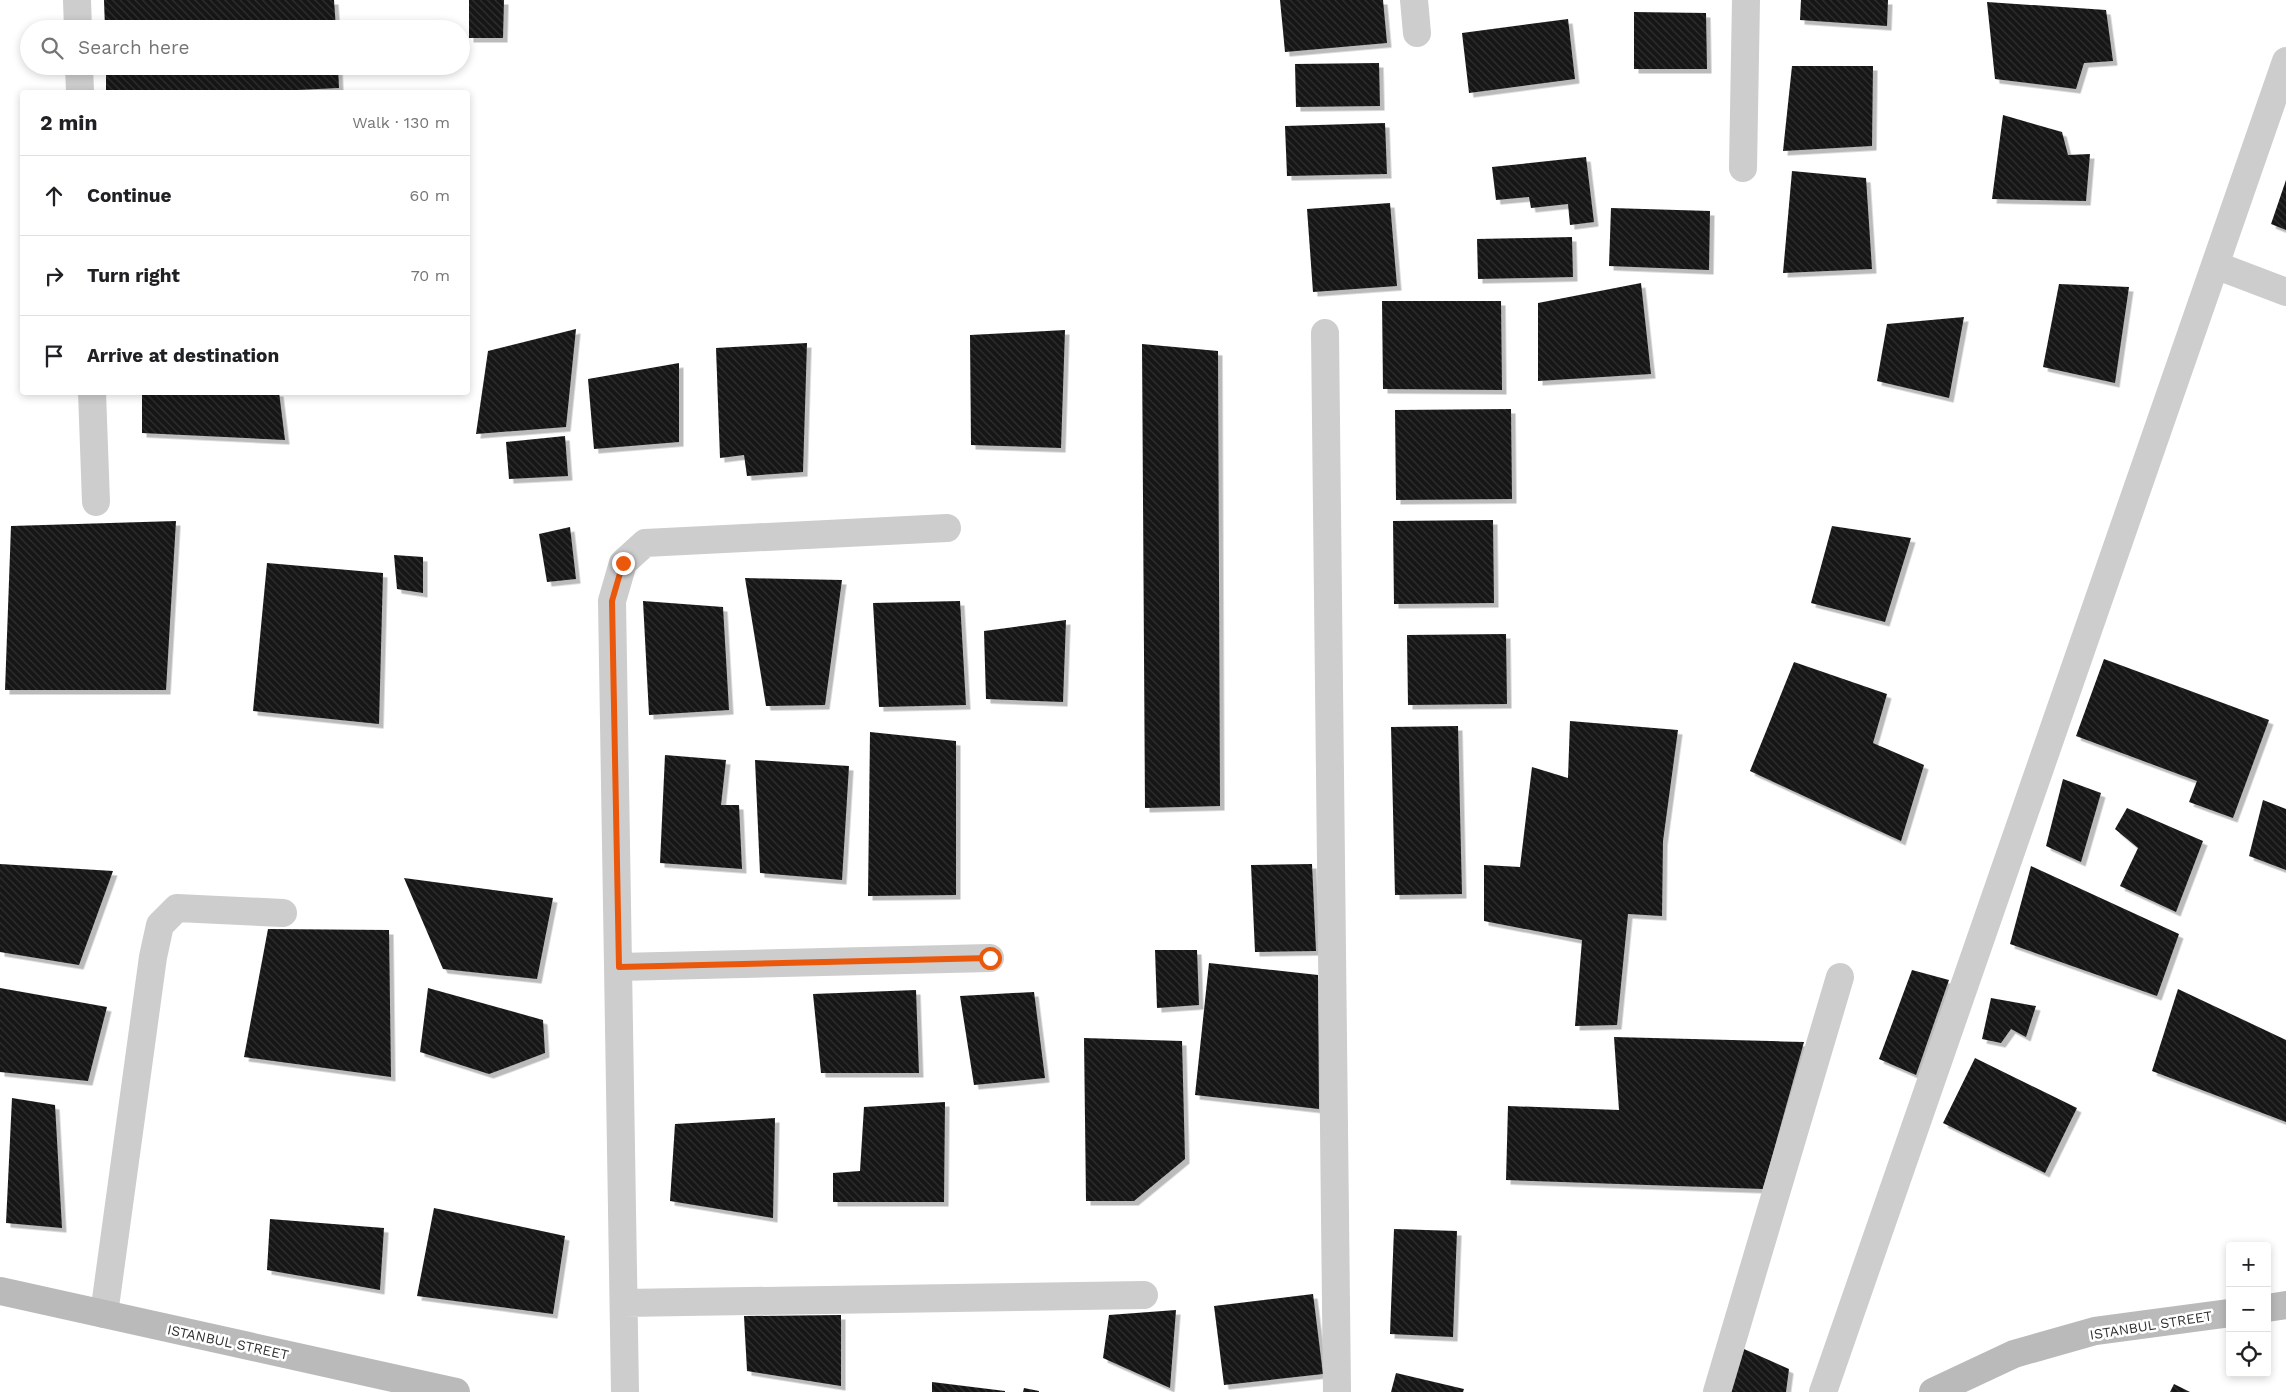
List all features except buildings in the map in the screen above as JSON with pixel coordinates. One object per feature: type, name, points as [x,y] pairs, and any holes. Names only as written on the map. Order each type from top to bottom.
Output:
[{"type":"street","points":[[77,0],[78,20]]},
{"type":"street","points":[[1414,0],[1417,33]]},
{"type":"street","points":[[1743,168],[1746,0]]},
{"type":"street","points":[[1823,1392],[2286,61]]},
{"type":"street","points":[[79,75],[80,90]]},
{"type":"street","points":[[2215,265],[2286,292]]},
{"type":"street","points":[[1325,333],[1337,1392]]},
{"type":"street","points":[[92,395],[96,502]]},
{"type":"street","points":[[625,1392],[612,601],[623,563],[645,543],[947,528]]},
{"type":"street","points":[[104,1314],[153,957],[160,924],[178,908],[284,913]]},
{"type":"street","points":[[619,967],[990,958]]},
{"type":"street","points":[[1717,1392],[1840,977]]},
{"type":"street","name":"ISTANBUL STREET","points":[[0,1291],[456,1392]]},
{"type":"street","points":[[624,1303],[1144,1295]]},
{"type":"street","points":[[2271,1307],[2286,1305]]},
{"type":"street","name":"ISTANBUL STREET","points":[[1933,1392],[2014,1354],[2095,1331],[2226,1314]]},
{"type":"route","points":[[623,563],[612,601],[619,967],[990,958]]}]
